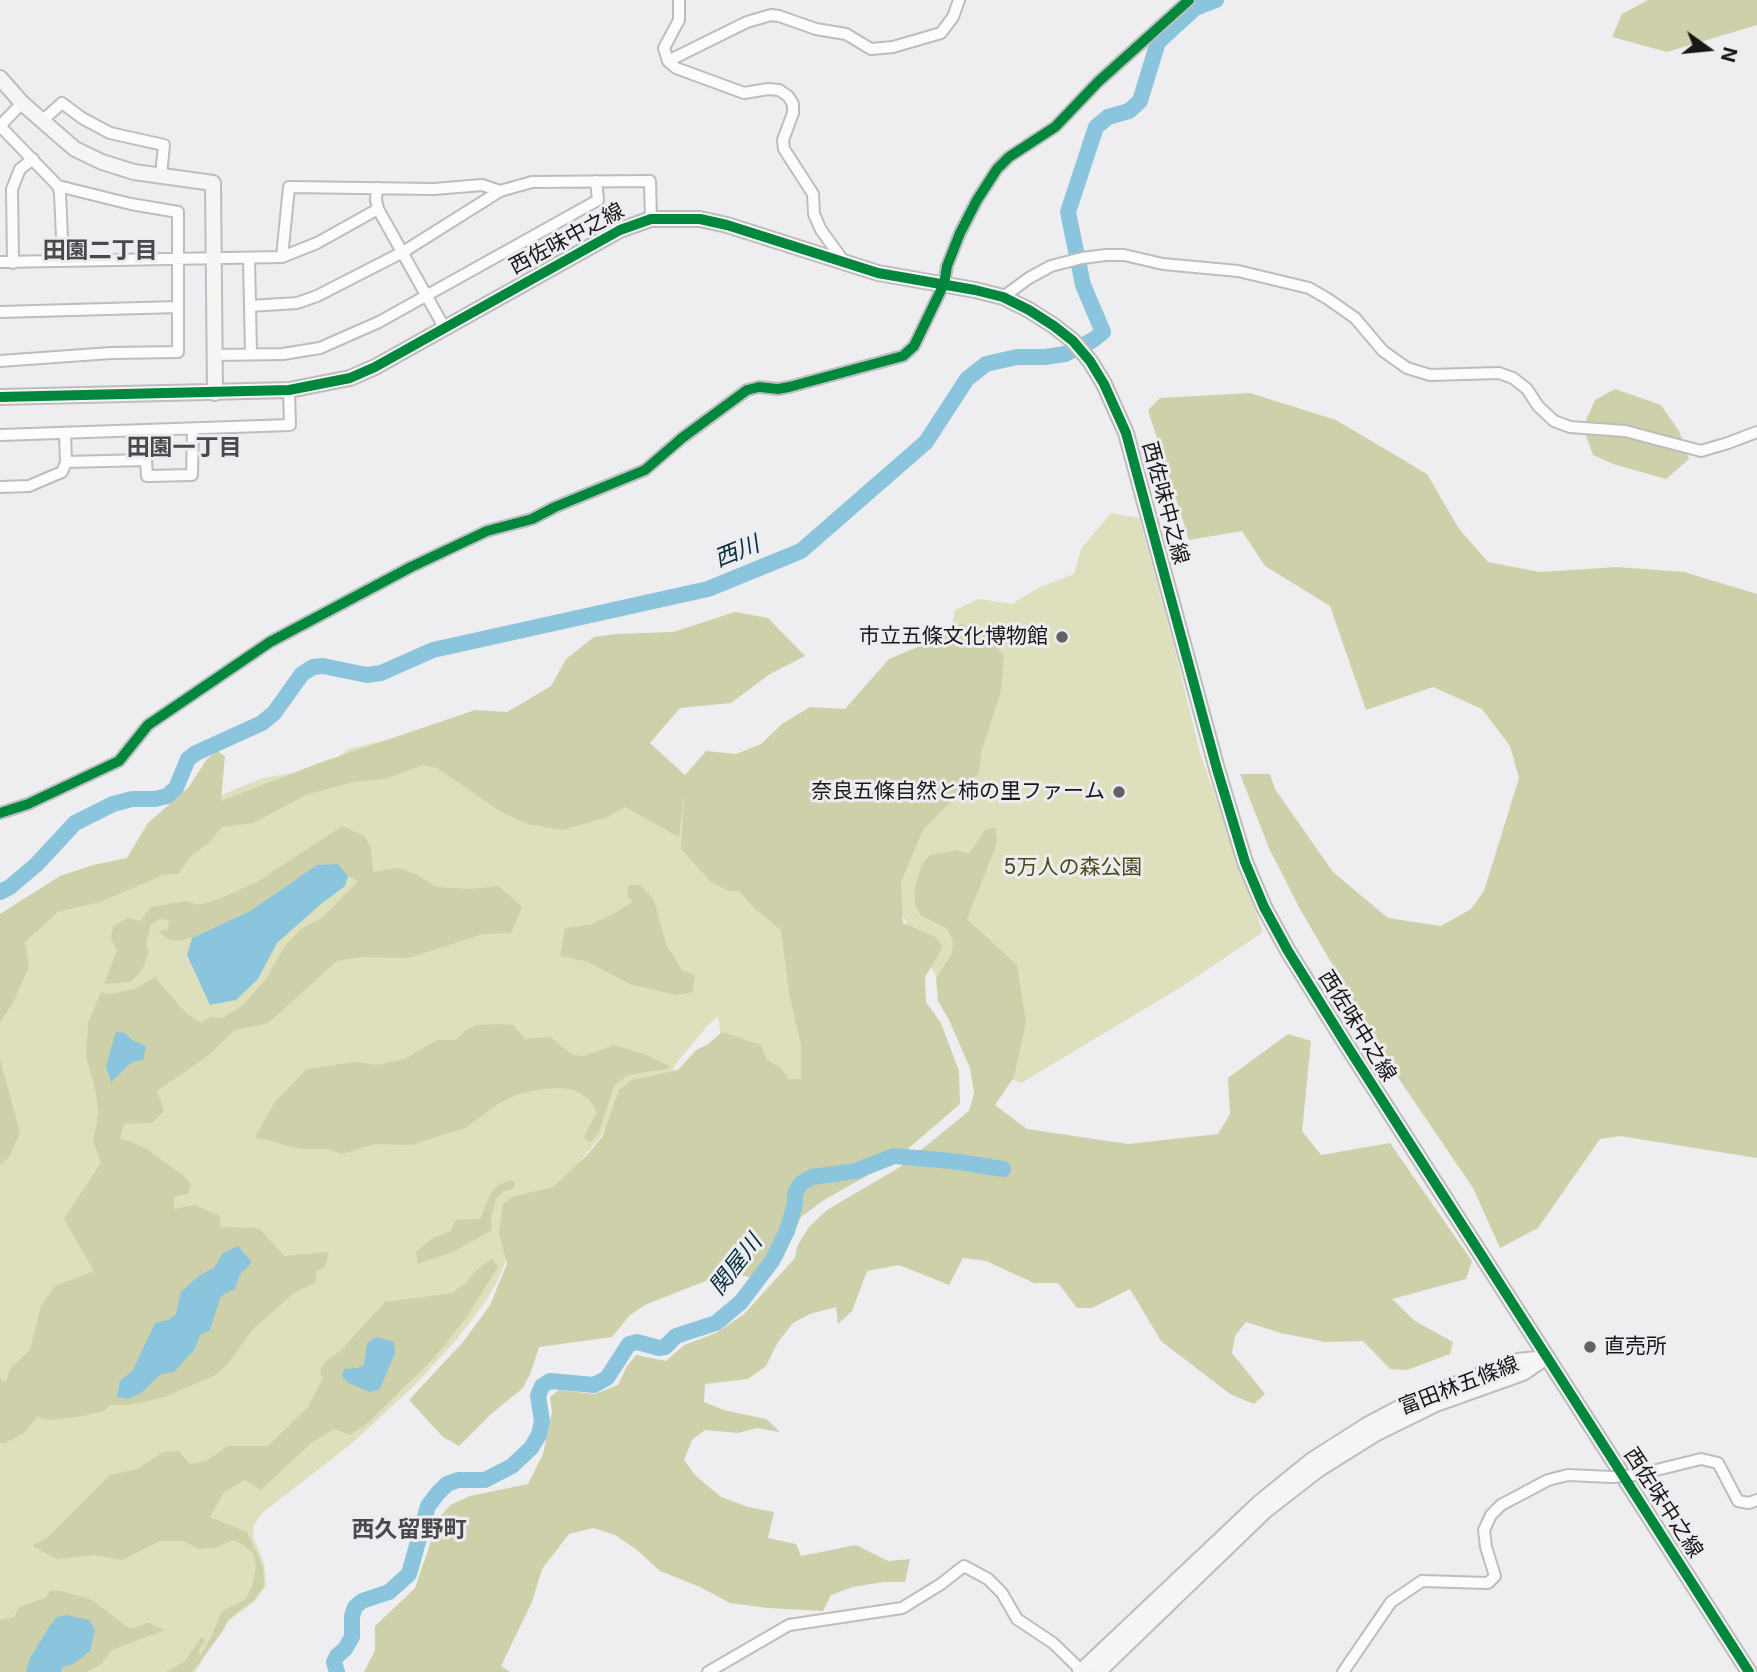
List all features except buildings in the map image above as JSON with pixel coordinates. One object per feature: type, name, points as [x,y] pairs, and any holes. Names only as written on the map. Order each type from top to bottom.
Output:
[{"type":"main road","points":[[0,78],[22,103],[75,149],[102,162],[134,172],[213,183],[215,393]]},
{"type":"main road","name":"西佐味中之線","points":[[0,397],[289,390],[350,378],[375,367],[620,230],[651,219],[701,219],[845,264],[1003,298],[1029,310],[1073,341],[1090,362],[1110,396],[1126,433],[1208,737],[1245,862],[1264,907],[1288,951],[1420,1160],[1749,1672]]},
{"type":"main road","name":"富田林五條線","points":[[1081,1671],[1259,1503],[1312,1460],[1367,1425],[1416,1399],[1518,1361],[1546,1358]]},
{"type":"main road","name":"富田林五條線","points":[[1098,1672],[1265,1511],[1319,1469],[1375,1434],[1436,1405],[1523,1373],[1546,1358]]},
{"type":"street","points":[[679,0],[679,20],[664,48],[668,61],[676,68],[744,93],[768,89],[779,90],[788,96],[793,104],[793,113],[783,139],[785,149],[813,194],[814,214],[821,230],[845,264]]},
{"type":"street","points":[[668,61],[747,22],[771,15],[816,29],[846,34],[871,49],[893,47],[941,33],[953,17],[959,0]]},
{"type":"street","points":[[0,813],[28,804],[119,761],[148,725],[282,635],[487,531],[532,519],[645,470],[682,438],[747,390],[759,387],[789,387],[903,356],[914,346],[944,284],[947,266],[960,233],[997,169],[1009,157],[1055,127],[1098,82],[1189,0]]},
{"type":"street","points":[[22,103],[0,126],[58,186],[63,260]]},
{"type":"street","points":[[43,120],[62,103],[82,118],[110,133],[164,145],[161,176]]},
{"type":"street","points":[[13,262],[12,189],[20,169],[33,159]]},
{"type":"street","points":[[215,355],[283,354],[320,348],[379,321],[598,200],[596,181]]},
{"type":"street","points":[[250,306],[297,303],[357,277],[403,253],[500,191],[532,182],[650,181],[651,219]]},
{"type":"street","points":[[282,257],[289,187],[434,189],[482,185],[500,191]]},
{"type":"street","points":[[0,361],[111,353],[178,352],[178,212],[131,204],[58,186]]},
{"type":"street","points":[[377,188],[378,209],[444,327]]},
{"type":"street","points":[[0,262],[282,257],[317,243],[378,209]]},
{"type":"street","points":[[1003,298],[1051,265],[1106,255],[1124,255],[1163,264],[1238,271],[1309,288],[1355,318],[1384,351],[1407,368],[1430,375],[1499,373],[1513,378],[1527,389],[1538,406],[1554,421],[1570,427],[1625,432],[1701,450],[1757,432]]},
{"type":"street","points":[[249,258],[251,354]]},
{"type":"street","points":[[0,312],[178,307]]},
{"type":"street","points":[[0,435],[290,425],[289,390]]},
{"type":"street","points":[[66,462],[146,460],[147,476],[192,475],[193,430]]},
{"type":"street","points":[[0,487],[29,486],[62,472],[66,462],[65,433]]},
{"type":"street","points":[[1343,1672],[1391,1602],[1422,1581],[1488,1583],[1495,1576],[1484,1530],[1491,1515],[1501,1505],[1548,1480],[1568,1475],[1636,1475],[1702,1459],[1718,1463],[1738,1501],[1749,1503],[1757,1500]]},
{"type":"street","points":[[708,1672],[789,1625],[902,1608],[964,1566],[988,1579],[1002,1593],[1017,1619],[1053,1643],[1081,1671]]},
{"type":"green space","points":[[1648,0],[1757,0],[1757,25],[1667,52],[1612,37],[1622,14]]},
{"type":"green space","points":[[1615,389],[1661,405],[1679,431],[1689,459],[1666,479],[1613,464],[1593,455],[1583,427],[1595,400]]},
{"type":"green space","points":[[1250,393],[1336,420],[1427,474],[1459,529],[1488,562],[1540,572],[1617,567],[1684,572],[1757,594],[1757,1158],[1620,1136],[1600,1139],[1538,1228],[1500,1248],[1473,1188],[1399,1079],[1300,909],[1269,848],[1240,774],[1270,774],[1275,789],[1333,872],[1388,918],[1441,926],[1471,909],[1484,891],[1519,778],[1510,746],[1482,709],[1433,687],[1366,710],[1330,606],[1265,566],[1242,531],[1189,540],[1148,410],[1160,398]]},
{"type":"green space","name":"5万人の森公園","points":[[1111,513],[1139,518],[1200,753],[1263,932],[1183,986],[1021,1083],[979,1067],[964,1021],[922,953],[894,898],[955,610],[979,599],[1012,604],[1040,587],[1074,574],[1081,549]]},
{"type":"green space","points":[[735,612],[768,618],[805,656],[770,674],[731,703],[680,708],[650,743],[685,775],[706,751],[736,754],[761,744],[782,724],[810,707],[845,709],[889,659],[944,636],[960,624],[981,629],[1004,656],[1001,691],[981,753],[979,773],[923,830],[901,882],[903,923],[935,937],[943,947],[925,977],[926,1002],[941,1023],[959,1071],[960,1104],[895,1160],[824,1200],[801,1217],[782,1260],[753,1278],[722,1271],[713,1278],[645,1305],[630,1315],[612,1337],[539,1347],[523,1388],[490,1415],[459,1446],[443,1437],[409,1400],[463,1342],[490,1305],[507,1264],[499,1234],[503,1204],[512,1197],[553,1187],[586,1156],[602,1137],[619,1090],[632,1080],[678,1070],[696,1050],[707,1045],[722,1032],[761,1045],[767,1060],[781,1068],[788,1079],[801,1079],[801,1045],[789,993],[781,930],[755,909],[739,891],[729,891],[711,882],[681,849],[684,795],[679,837],[625,807],[608,817],[563,830],[527,824],[500,811],[437,768],[423,765],[385,779],[353,782],[306,795],[253,823],[222,827],[209,843],[191,856],[178,874],[163,875],[100,902],[58,912],[25,942],[29,966],[14,1001],[0,1023],[0,914],[60,876],[127,858],[148,823],[188,788],[207,759],[217,751],[225,756],[221,801],[319,763],[475,710],[507,712],[551,686],[566,659],[594,637],[673,632]]},
{"type":"green space","points":[[468,720],[672,782],[696,837],[787,920],[815,1067],[794,1095],[721,1036],[718,1017],[675,1065],[670,1079],[618,1098],[601,1136],[505,1251],[505,1263],[498,1280],[486,1301],[457,1339],[416,1384],[350,1445],[262,1513],[254,1525],[253,1537],[264,1563],[266,1586],[254,1602],[228,1621],[195,1672],[0,1672],[0,955],[31,914],[155,859],[184,810],[263,778],[323,768],[349,749]]},
{"type":"green space","points":[[342,826],[365,836],[371,848],[373,872],[398,868],[416,874],[436,887],[470,889],[498,886],[522,907],[511,933],[483,934],[408,958],[362,957],[337,961],[268,1023],[235,1030],[209,1055],[157,1091],[164,1111],[152,1123],[124,1124],[120,1138],[146,1148],[185,1177],[191,1185],[188,1194],[174,1197],[174,1209],[195,1205],[220,1216],[220,1227],[259,1228],[284,1256],[329,1252],[325,1267],[316,1271],[316,1282],[294,1293],[252,1330],[228,1364],[214,1376],[164,1397],[129,1405],[110,1405],[104,1411],[49,1420],[37,1417],[24,1433],[3,1444],[0,1442],[0,1379],[6,1382],[10,1369],[30,1350],[41,1306],[55,1286],[94,1271],[64,1219],[101,1163],[93,1141],[98,1115],[96,1093],[86,1056],[88,1023],[101,992],[110,994],[135,989],[155,977],[186,1013],[201,1023],[210,1017],[223,1018],[244,1004],[266,979],[284,947],[301,929],[322,918],[358,881],[348,876],[338,864],[293,881],[250,911],[191,938],[178,941],[168,939],[158,931],[168,929],[169,920],[160,919],[151,924],[146,944],[149,952],[141,972],[130,982],[104,984],[117,950],[111,939],[113,926],[128,918],[140,921],[151,907],[185,901],[199,905],[219,899],[257,882]]},
{"type":"green space","points":[[995,827],[997,843],[967,919],[1017,965],[1026,1022],[1014,1077],[995,1105],[1027,1129],[1128,1144],[1218,1134],[1230,1114],[1228,1078],[1288,1034],[1311,1041],[1302,1131],[1321,1155],[1390,1143],[1472,1261],[1466,1279],[1392,1299],[1415,1321],[1453,1342],[1450,1354],[1407,1370],[1390,1369],[1363,1341],[1325,1342],[1246,1322],[1235,1336],[1232,1353],[1265,1394],[1254,1404],[1230,1394],[1161,1341],[1130,1289],[1092,1308],[1077,1308],[1058,1283],[1034,1283],[986,1261],[963,1258],[949,1285],[899,1265],[867,1271],[852,1311],[838,1324],[836,1307],[810,1314],[793,1323],[778,1342],[766,1366],[748,1379],[705,1384],[704,1402],[724,1410],[766,1419],[780,1432],[757,1428],[738,1433],[705,1430],[692,1440],[684,1460],[696,1476],[721,1497],[748,1507],[774,1512],[768,1538],[796,1544],[801,1556],[856,1545],[888,1561],[910,1559],[905,1582],[883,1582],[853,1587],[831,1595],[823,1611],[730,1603],[660,1571],[615,1535],[593,1528],[569,1534],[542,1569],[532,1602],[501,1666],[510,1672],[364,1672],[375,1650],[375,1626],[415,1588],[439,1518],[450,1505],[470,1496],[528,1484],[543,1454],[552,1412],[550,1397],[559,1390],[595,1394],[618,1385],[636,1355],[666,1361],[684,1345],[716,1333],[744,1314],[795,1258],[797,1246],[809,1227],[827,1210],[900,1167],[969,1111],[974,1093],[970,1068],[938,1001],[936,978],[952,953],[953,940],[946,928],[920,915],[915,905],[914,891],[922,864],[930,855],[957,850],[969,854],[985,830]]},
{"type":"green space","points":[[629,885],[640,885],[654,900],[666,944],[682,970],[695,975],[693,992],[676,995],[632,985],[588,962],[560,956],[565,928],[592,924],[633,901],[628,898]]},
{"type":"green space","points":[[477,1025],[513,1025],[525,1039],[550,1037],[573,1055],[584,1056],[614,1045],[644,1054],[669,1066],[667,1069],[628,1075],[614,1086],[599,1132],[590,1143],[584,1137],[597,1112],[589,1099],[574,1090],[560,1088],[516,1095],[498,1104],[465,1128],[411,1145],[375,1144],[342,1154],[328,1149],[300,1149],[255,1137],[275,1102],[307,1069],[354,1062],[377,1065],[405,1059],[437,1040],[456,1040],[466,1030]]},
{"type":"green space","points":[[0,1059],[20,1133],[9,1157],[0,1165]]},
{"type":"green space","points":[[511,1180],[515,1183],[513,1189],[504,1191],[496,1199],[491,1218],[492,1230],[453,1252],[418,1264],[416,1252],[433,1238],[450,1231],[456,1220],[480,1219],[491,1193],[498,1185]]},
{"type":"green space","points":[[492,1258],[498,1267],[466,1318],[433,1359],[369,1422],[350,1435],[334,1429],[311,1443],[261,1490],[245,1480],[224,1492],[210,1517],[247,1532],[263,1567],[264,1586],[254,1600],[229,1619],[192,1672],[166,1672],[185,1661],[201,1637],[205,1641],[198,1652],[200,1656],[222,1611],[245,1600],[252,1586],[256,1567],[253,1553],[243,1545],[233,1540],[214,1548],[199,1549],[183,1541],[160,1541],[122,1560],[94,1555],[57,1559],[32,1546],[48,1537],[110,1475],[137,1469],[163,1452],[179,1451],[190,1464],[206,1461],[228,1446],[268,1446],[308,1407],[323,1378],[320,1374],[325,1362],[340,1351],[385,1302],[452,1293]]},
{"type":"green space","points":[[50,1591],[61,1591],[92,1600],[130,1629],[148,1623],[165,1630],[112,1650],[100,1665],[87,1672],[0,1672],[0,1620],[14,1617],[19,1607],[45,1598]]},
{"type":"water","points":[[338,864],[348,876],[345,886],[277,943],[258,979],[236,1000],[210,1005],[187,955],[192,938],[250,911],[317,865]]},
{"type":"water","points":[[116,1032],[125,1033],[132,1040],[146,1046],[143,1060],[132,1062],[111,1082],[106,1066]]},
{"type":"water","points":[[238,1246],[251,1261],[249,1266],[240,1274],[235,1289],[221,1296],[210,1330],[200,1335],[195,1349],[174,1372],[161,1374],[141,1393],[129,1399],[117,1397],[120,1381],[133,1370],[155,1323],[168,1320],[176,1314],[181,1292],[200,1275],[214,1268],[223,1253]]},
{"type":"water","points":[[377,1337],[394,1342],[395,1353],[380,1389],[370,1392],[348,1383],[342,1376],[344,1369],[364,1365],[367,1343]]},
{"type":"water","points":[[67,1615],[89,1620],[95,1629],[90,1651],[73,1664],[62,1667],[61,1672],[26,1672],[30,1658],[49,1627],[57,1617]]},
{"type":"waterway","name":"西川","points":[[0,892],[37,864],[75,823],[113,804],[132,799],[167,796],[176,788],[188,759],[262,723],[274,713],[302,674],[313,667],[323,666],[367,675],[381,673],[433,650],[708,589],[801,551],[926,442],[967,379],[986,364],[1017,357],[1065,354],[1093,340],[1103,332],[1083,285],[1068,212],[1096,127],[1108,117],[1129,111],[1140,101],[1158,42],[1195,8],[1216,0]]},
{"type":"waterway","name":"関屋川","points":[[337,1672],[334,1662],[352,1637],[355,1607],[362,1601],[389,1592],[409,1574],[428,1506],[438,1493],[447,1484],[458,1480],[485,1480],[512,1466],[531,1448],[539,1435],[542,1421],[538,1396],[542,1386],[550,1381],[594,1385],[607,1378],[629,1344],[637,1342],[665,1347],[676,1336],[716,1323],[741,1302],[772,1261],[787,1231],[795,1204],[795,1193],[801,1183],[812,1177],[856,1171],[894,1156],[1003,1169]]},
{"type":"cycle path","points":[[0,813],[28,804],[119,761],[148,725],[270,642],[411,567],[487,531],[532,519],[645,470],[682,438],[747,390],[759,387],[789,387],[903,356],[914,346],[944,284],[947,266],[960,233],[997,169],[1009,157],[1055,127],[1098,82],[1189,0]]},
{"type":"cycle path","points":[[0,397],[289,390],[350,378],[375,367],[620,230],[651,219],[700,219],[878,273],[1003,297],[1054,326],[1073,341],[1090,361],[1104,384],[1126,433],[1217,769],[1245,862],[1264,907],[1344,1041],[1749,1672]]},
{"type":"place","name":"市立五條文化博物館","points":[[1062,637]]},
{"type":"place","name":"奈良五條自然と柿の里ファーム","points":[[1119,792]]},
{"type":"place","name":"直売所","points":[[1590,1347]]},
{"type":"district","name":"田園二丁目","points":[[100,251]]},
{"type":"district","name":"田園一丁目","points":[[184,448]]},
{"type":"district","name":"西久留野町","points":[[409,1530]]}]
